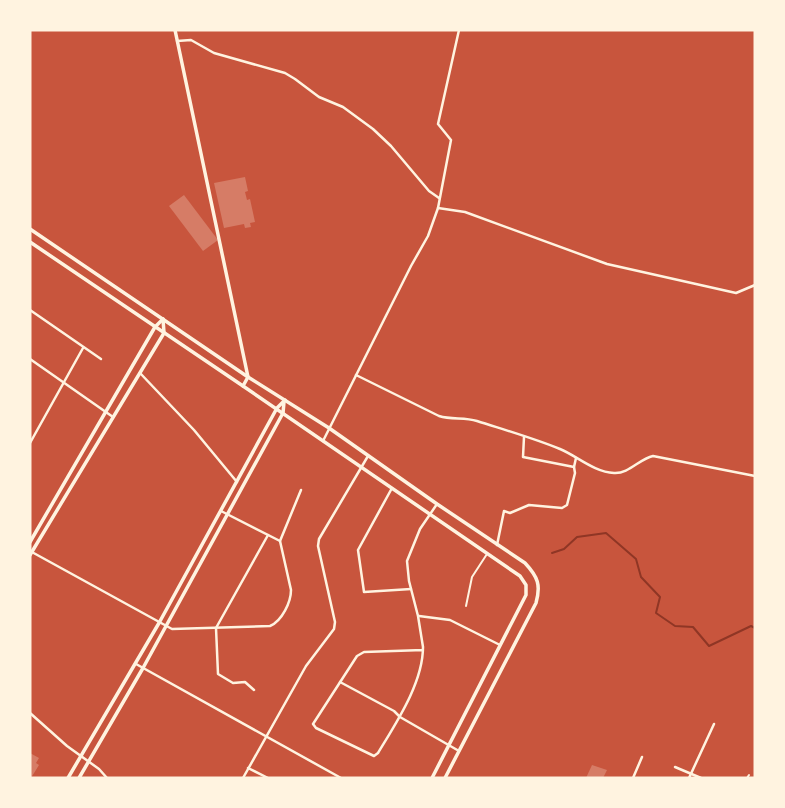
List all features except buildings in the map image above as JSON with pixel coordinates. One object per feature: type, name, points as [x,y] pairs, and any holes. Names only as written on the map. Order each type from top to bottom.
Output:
[{"type":"street","points":[[175,30],[248,377],[243,386]]},
{"type":"street","points":[[323,441],[428,236],[438,208],[451,140],[438,124],[459,30]]},
{"type":"street","points":[[177,41],[191,40],[214,53],[285,74],[319,97],[343,107],[391,146],[429,191],[439,198]]},
{"type":"street","points":[[438,208],[465,212],[607,264],[736,293],[755,285]]},
{"type":"street","points":[[30,229],[248,377],[329,428],[533,571],[538,581],[536,603],[445,778]]},
{"type":"street","points":[[30,242],[520,576],[526,585],[526,595],[432,778]]},
{"type":"street","points":[[30,310],[101,359]]},
{"type":"street","points":[[30,542],[155,327],[163,319]]},
{"type":"street","points":[[163,319],[164,333],[30,552],[172,629],[270,626],[276,624],[289,600],[291,590],[280,541],[301,490]]},
{"type":"street","points":[[30,443],[83,348]]},
{"type":"street","points":[[30,359],[113,417]]},
{"type":"street","points":[[140,373],[194,430],[237,482]]},
{"type":"street","points":[[356,375],[439,416],[477,421],[560,449],[583,463],[615,473],[625,471],[653,456],[755,476]]},
{"type":"street","points":[[68,778],[136,664],[277,408],[285,400]]},
{"type":"street","points":[[79,778],[228,514],[283,413],[285,400]]},
{"type":"street","points":[[524,437],[523,457],[574,467]]},
{"type":"street","points":[[243,778],[306,666],[334,629],[335,622],[318,546],[319,539],[368,456]]},
{"type":"street","points":[[497,545],[504,511],[510,513],[529,505],[562,508],[568,505],[576,457]]},
{"type":"street","points":[[392,488],[358,550],[364,592],[411,589]]},
{"type":"street","points":[[423,650],[364,652],[357,656],[313,724],[316,728],[374,756],[400,717],[421,669],[423,650],[407,561],[420,529],[437,504]]},
{"type":"street","points":[[221,511],[280,541]]},
{"type":"street","points":[[254,690],[245,682],[233,683],[218,674],[216,628],[268,535]]},
{"type":"street","points":[[418,616],[450,620],[500,645]]},
{"type":"street","points":[[136,664],[341,778]]},
{"type":"street","points":[[340,682],[459,751]]},
{"type":"street","points":[[30,713],[80,758],[99,769],[107,778]]},
{"type":"street","points":[[690,776],[714,724]]},
{"type":"street","points":[[633,778],[642,757]]},
{"type":"street","points":[[675,767],[690,776],[701,778]]},
{"type":"street","points":[[248,768],[268,778]]},
{"type":"lane","points":[[466,606],[472,577],[488,554]]},
{"type":"waterway","points":[[552,553],[564,549],[577,537],[606,533],[636,559],[641,577],[660,597],[656,613],[675,626],[693,627],[709,646],[751,626],[755,628]]}]
